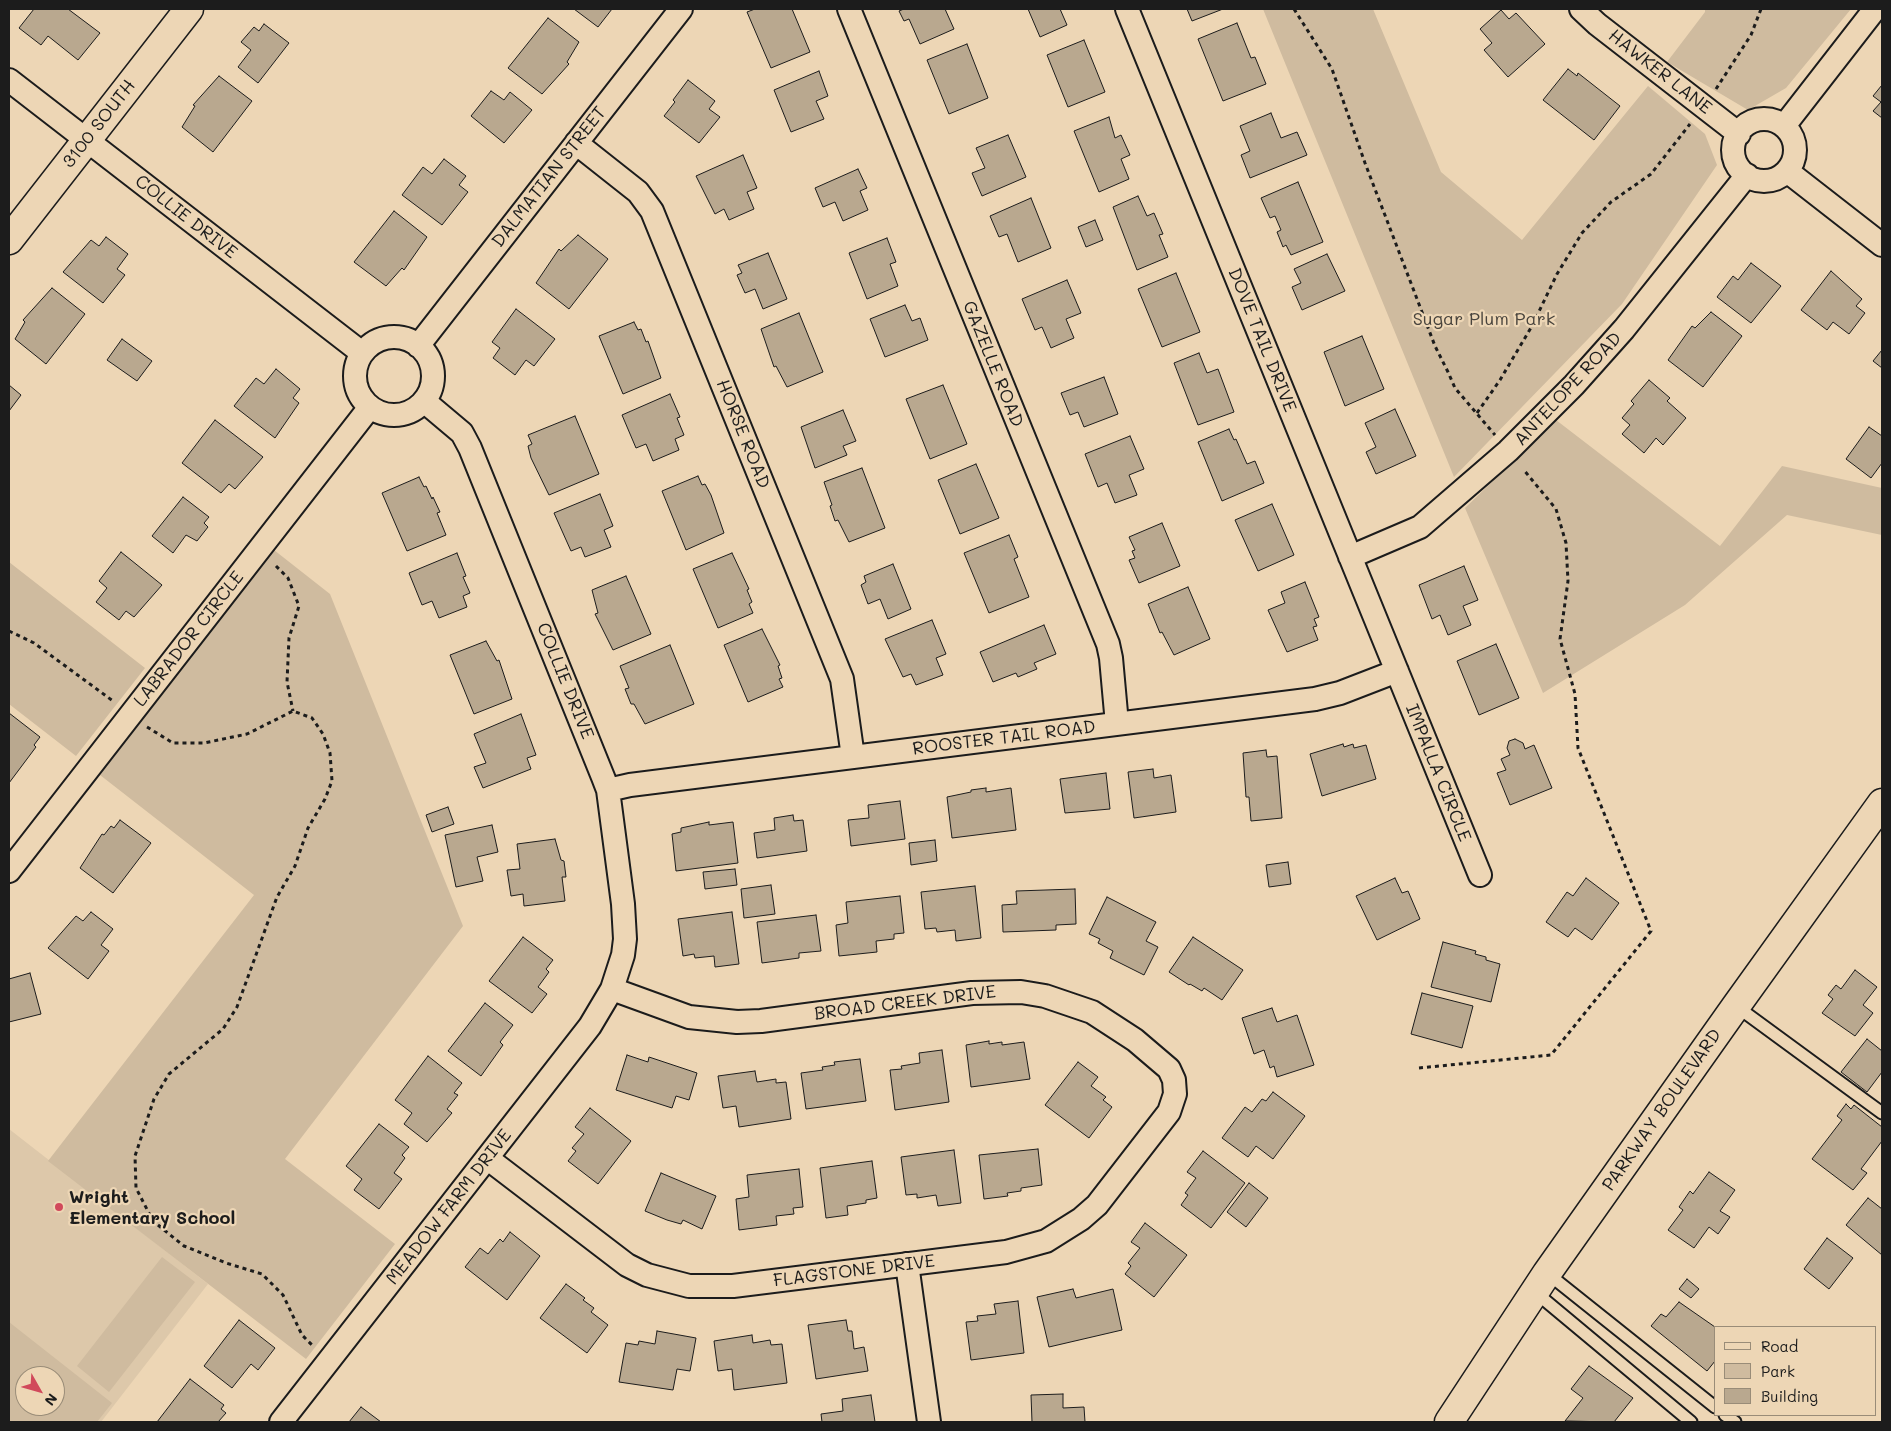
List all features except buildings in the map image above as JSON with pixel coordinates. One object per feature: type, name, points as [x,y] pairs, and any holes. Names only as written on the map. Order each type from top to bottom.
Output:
[{"type":"street","name":"3100 SOUTH","points":[[9,240],[189,9]]},
{"type":"street","name":"DALMATIAN STREET","points":[[418,346],[681,9]]},
{"type":"street","name":"GAZELLE ROAD","points":[[849,9],[1108,644],[1117,724]]},
{"type":"street","name":"DOVE TAIL DRIVE","points":[[1127,9],[1397,671]]},
{"type":"street","name":"HAWKER LANE","points":[[1581,9],[1597,24],[1739,134]]},
{"type":"street","points":[[1784,126],[1875,9]]},
{"type":"street","name":"COLLIE DRIVE","points":[[9,80],[362,354]]},
{"type":"street","points":[[1756,120],[1775,121],[1784,126],[1791,134],[1795,144],[1794,158],[1787,171],[1772,180],[1761,180],[1746,175],[1736,162],[1733,151],[1734,142],[1746,124],[1756,120]]},
{"type":"street","name":"HORSE ROAD","points":[[576,143],[638,192],[652,211],[842,679],[853,757]]},
{"type":"street","points":[[1787,171],[1882,245]]},
{"type":"street","name":"ANTELOPE ROAD","points":[[1350,557],[1420,527],[1508,452],[1574,385],[1624,329],[1746,175]]},
{"type":"street","points":[[396,337],[418,346],[427,356],[431,367],[432,379],[424,401],[415,409],[392,415],[380,413],[370,407],[361,398],[356,387],[354,374],[362,354],[372,343],[384,338],[396,337]]},
{"type":"street","name":"COLLIE DRIVE","points":[[424,401],[462,433],[470,448],[608,790],[625,926],[623,955],[612,989]]},
{"type":"street","name":"LABRADOR CIRCLE","points":[[9,872],[370,407]]},
{"type":"street","name":"ROOSTER TAIL ROAD","points":[[608,790],[630,785],[1328,696],[1397,671]]},
{"type":"street","name":"IMPALLA CIRCLE","points":[[1397,671],[1480,875]]},
{"type":"street","name":"PARKWAY BOULEVARD","points":[[1449,1422],[1541,1283],[1736,1006],[1882,804]]},
{"type":"street","name":"BROAD CREEK DRIVE","points":[[612,989],[689,1017],[737,1022],[972,993],[996,991],[1029,993],[1069,1002],[1115,1025],[1164,1063],[1174,1080]]},
{"type":"street","name":"MEADOW FARM DRIVE","points":[[282,1422],[590,1026],[612,989]]},
{"type":"street","name":"FLAGSTONE DRIVE","points":[[487,1158],[621,1261],[647,1275],[668,1282],[711,1287],[1019,1250],[1046,1241],[1064,1231],[1097,1205],[1169,1112],[1175,1094],[1174,1080]]},
{"type":"street","points":[[907,1264],[929,1422]]},
{"type":"lane","points":[[1736,1006],[1882,1113]]},
{"type":"lane","points":[[1541,1283],[1714,1406]]},
{"type":"lane","points":[[1541,1283],[1690,1422]]},
{"type":"path","points":[[1294,9],[1332,69],[1346,112],[1435,346],[1455,388],[1497,438]]},
{"type":"path","points":[[1715,91],[1751,36],[1760,9]]},
{"type":"path","points":[[1477,413],[1500,380],[1532,326],[1557,274],[1582,233],[1611,202],[1651,174],[1694,119]]},
{"type":"path","points":[[1419,1068],[1551,1055],[1652,931],[1578,748],[1575,694],[1560,639],[1568,581],[1566,542],[1556,509],[1519,464]]},
{"type":"path","points":[[276,566],[288,578],[299,606],[288,647],[287,682],[293,711]]},
{"type":"path","points":[[9,631],[34,643],[118,705]]},
{"type":"path","points":[[142,723],[173,743],[204,743],[247,734],[293,711],[312,718],[323,734],[330,752],[332,781],[325,800],[308,828],[295,866],[277,897],[237,1007],[223,1029],[169,1074],[154,1099],[135,1156],[136,1188],[153,1221],[184,1246],[226,1263],[262,1274],[283,1295],[302,1335],[316,1349]]},
{"type":"shaded area","name":"Wright Elementary School","points":[[9,1129],[208,1284],[101,1422],[9,1422]]},
{"type":"green space","name":"Sugar Plum Park","points":[[1263,9],[1373,9],[1441,172],[1522,240],[1648,86],[1705,134],[1717,165],[1622,304],[1454,477]]},
{"type":"green space","points":[[1705,9],[1851,9],[1786,88],[1748,110],[1667,62],[1705,12]]},
{"type":"green space","points":[[1556,420],[1720,546],[1782,466],[1882,488],[1882,535],[1787,515],[1685,605],[1543,693],[1465,508]]},
{"type":"green space","points":[[274,550],[330,594],[463,926],[285,1159],[395,1244],[306,1359],[48,1161],[254,895],[100,775]]},
{"type":"green space","points":[[9,562],[145,668],[76,756],[9,704]]},
{"type":"green space","points":[[162,1257],[195,1282],[109,1392],[77,1366]]},
{"type":"green space","points":[[9,1322],[65,1366],[15,1366],[15,1416],[65,1416],[65,1366],[112,1403],[97,1422],[9,1422]]},
{"type":"place","name":"Wright Elementary School","points":[[59,1207]]}]
